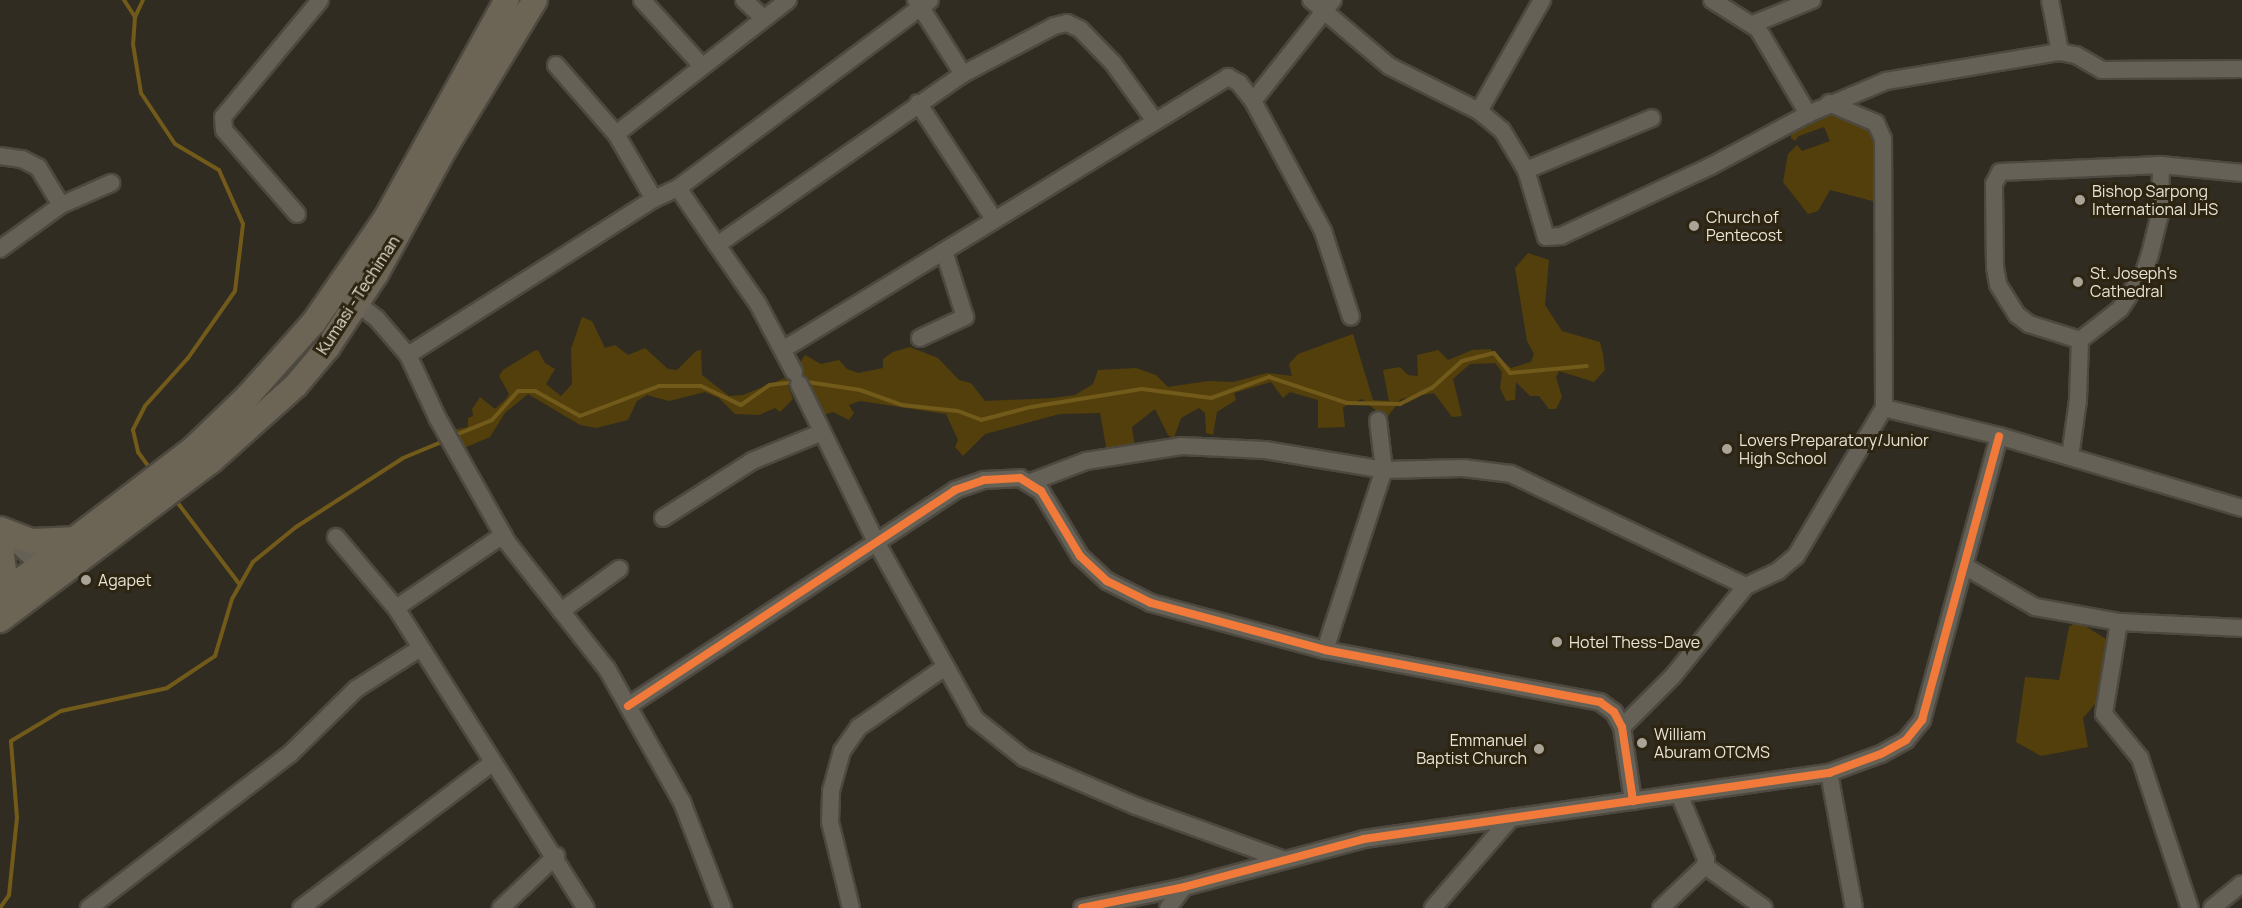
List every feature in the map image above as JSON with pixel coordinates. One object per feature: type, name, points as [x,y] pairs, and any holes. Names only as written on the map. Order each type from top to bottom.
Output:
[{"type":"highway","points":[[403,206],[507,0]]},
{"type":"highway","points":[[0,595],[47,573],[180,473],[247,397],[347,296],[534,0]]},
{"type":"highway","points":[[0,620],[47,573],[76,539],[151,496]]},
{"type":"highway","points":[[0,530],[32,541],[76,539]]},
{"type":"highway","points":[[0,539],[4,570],[0,595]]},
{"type":"street","points":[[297,214],[224,130],[223,117],[320,0]]},
{"type":"street","points":[[642,0],[702,66]]},
{"type":"street","points":[[744,0],[763,18]]},
{"type":"street","points":[[616,134],[788,0]]},
{"type":"street","points":[[1311,0],[1329,5],[1396,71],[1479,111],[1509,138],[1526,170],[1540,227],[1546,237],[1561,236],[1711,166],[1828,103],[1903,77],[2060,52],[2076,55],[2103,70],[2242,69]]},
{"type":"street","points":[[1479,111],[1542,0]]},
{"type":"street","points":[[1712,0],[1753,24],[1808,114]]},
{"type":"street","points":[[1753,24],[1812,0]]},
{"type":"street","points":[[2050,0],[2060,52]]},
{"type":"street","points":[[408,355],[654,199],[678,188],[922,2],[963,74]]},
{"type":"street","points":[[1253,101],[1329,5]]},
{"type":"street","points":[[717,245],[918,103],[963,74],[1054,26],[1067,23],[1080,29],[1113,63],[1155,121]]},
{"type":"street","points":[[556,65],[616,134],[654,199]]},
{"type":"street","points":[[784,349],[1222,78],[1233,78],[1253,101],[1323,231],[1351,317]]},
{"type":"street","points":[[918,103],[994,219]]},
{"type":"street","points":[[1622,727],[1673,676],[1746,586],[1778,571],[1796,556],[1884,408],[1884,139],[1876,123],[1828,103]]},
{"type":"street","points":[[1526,170],[1652,118]]},
{"type":"street","points":[[0,156],[22,159],[38,167],[61,205]]},
{"type":"street","points":[[2080,340],[2029,324],[2006,301],[1995,267],[1996,177],[2007,169],[2161,165],[2242,173]]},
{"type":"street","points":[[2080,340],[2120,309],[2144,273],[2160,214],[2161,165]]},
{"type":"street","points":[[0,249],[61,205],[111,183]]},
{"type":"street","points":[[678,188],[784,349],[820,433],[875,540],[975,718],[1024,758],[1136,806],[1284,860]]},
{"type":"street","points":[[920,338],[965,317],[944,251]]},
{"type":"street","points":[[347,296],[377,319],[408,355],[438,419],[503,535],[607,669],[682,802],[723,908]]},
{"type":"street","points":[[2070,457],[2078,400],[2080,340]]},
{"type":"street","points":[[1884,408],[1999,436],[2242,504]]},
{"type":"street","points":[[1325,650],[1384,470],[1378,420]]},
{"type":"street","points":[[663,518],[752,461],[820,433]]},
{"type":"street","points":[[1082,908],[1184,887],[1364,839],[1829,773],[1881,754],[1906,740],[1922,720],[1966,567],[1999,436]]},
{"type":"street","points":[[628,706],[875,540],[955,490],[1007,477],[1031,482],[1086,461],[1182,446],[1254,449],[1384,470],[1463,468],[1524,476],[1746,586]]},
{"type":"street","points":[[1031,482],[1049,502],[1080,556],[1107,581],[1151,603],[1325,650],[1585,697],[1614,712],[1622,727],[1633,801]]},
{"type":"street","points":[[0,530],[47,573]]},
{"type":"street","points":[[396,608],[503,535]]},
{"type":"street","points":[[336,537],[396,608],[491,764],[556,856],[586,908]]},
{"type":"street","points":[[1966,567],[2035,607],[2119,622],[2242,628]]},
{"type":"street","points":[[561,611],[619,569]]},
{"type":"street","points":[[2119,622],[2104,714],[2140,758],[2190,908]]},
{"type":"street","points":[[89,908],[290,754],[356,689],[419,649]]},
{"type":"street","points":[[850,908],[830,822],[831,791],[842,751],[859,727],[945,667]]},
{"type":"street","points":[[301,908],[491,764]]},
{"type":"street","points":[[1829,773],[1854,908]]},
{"type":"street","points":[[1661,908],[1705,866],[1705,853],[1679,794]]},
{"type":"street","points":[[1433,908],[1511,818]]},
{"type":"street","points":[[501,908],[556,856]]},
{"type":"street","points":[[1705,866],[1764,908]]},
{"type":"street","points":[[2216,907],[2242,884]]},
{"type":"street","points":[[1168,908],[1184,887]]},
{"type":"shaded area","points":[[1833,111],[1872,127],[1877,135],[1880,203],[1830,190],[1818,211],[1808,214],[1783,182],[1788,154],[1797,145],[1802,151],[1830,141],[1824,127],[1799,136],[1795,141],[1791,138],[1791,130]]},
{"type":"shaded area","points":[[1528,253],[1549,260],[1545,305],[1562,331],[1600,342],[1603,354],[1605,370],[1594,382],[1559,371],[1556,377],[1562,397],[1556,409],[1549,409],[1539,396],[1530,396],[1516,382],[1515,400],[1506,401],[1500,388],[1502,372],[1495,363],[1470,364],[1453,379],[1462,416],[1452,417],[1434,393],[1401,399],[1386,419],[1362,399],[1343,407],[1345,427],[1318,428],[1318,400],[1290,392],[1283,398],[1271,382],[1234,393],[1236,400],[1217,412],[1213,435],[1206,433],[1205,413],[1199,408],[1181,418],[1174,438],[1168,435],[1155,409],[1132,427],[1135,447],[1107,452],[1100,413],[1060,414],[985,434],[963,456],[955,447],[958,440],[946,414],[860,401],[849,405],[854,413],[849,420],[833,412],[817,417],[798,366],[805,355],[821,364],[839,360],[847,369],[858,373],[883,368],[883,359],[893,352],[910,347],[938,358],[959,380],[971,383],[985,401],[1053,398],[1075,395],[1093,384],[1098,370],[1136,368],[1156,375],[1168,387],[1208,381],[1233,382],[1267,373],[1292,376],[1289,364],[1298,354],[1353,334],[1373,400],[1389,401],[1383,370],[1400,367],[1408,375],[1418,376],[1417,355],[1438,350],[1448,360],[1472,350],[1490,349],[1511,368],[1531,362],[1534,354],[1527,341],[1515,268]]},
{"type":"shaded area","points":[[582,317],[592,321],[605,348],[615,345],[628,355],[645,348],[668,369],[677,370],[696,351],[701,350],[702,375],[729,396],[743,395],[785,378],[793,399],[780,412],[775,408],[759,415],[735,414],[719,398],[705,392],[669,401],[647,395],[637,401],[628,420],[596,428],[580,425],[528,394],[505,413],[490,437],[464,448],[452,430],[468,427],[468,418],[473,416],[472,409],[480,397],[495,409],[506,399],[509,394],[499,376],[503,370],[534,351],[538,350],[545,363],[555,369],[546,384],[561,396],[572,384],[571,349]]},
{"type":"shaded area","points":[[2077,621],[2111,642],[2096,703],[2083,718],[2088,747],[2041,756],[2016,742],[2025,677],[2059,680],[2069,627]]},
{"type":"waterway","points":[[124,0],[135,17]]},
{"type":"waterway","points":[[143,0],[135,17],[133,44],[141,93],[175,144],[219,170],[243,224],[235,291],[188,358],[145,406],[133,430],[138,452],[152,471]]},
{"type":"waterway","points":[[801,381],[860,390],[902,405],[958,411],[981,420],[1031,407],[1142,389],[1211,398],[1269,377],[1347,403],[1400,404],[1432,388],[1462,361],[1494,353],[1510,373],[1587,366]]},
{"type":"waterway","points":[[453,436],[492,420],[518,391],[535,391],[580,416],[659,386],[701,386],[741,405],[770,385],[794,382]]},
{"type":"waterway","points":[[0,908],[9,895],[17,818],[11,741],[61,711],[167,688],[215,656],[232,599],[253,562],[296,527],[403,458],[444,441]]},
{"type":"waterway","points":[[174,498],[240,585]]},
{"type":"cycle path","points":[[1082,908],[1184,887],[1364,839],[1829,773],[1881,754],[1906,740],[1922,720],[1999,436]]},
{"type":"cycle path","points":[[628,706],[955,490],[984,480],[1020,478],[1041,491],[1080,556],[1107,581],[1151,603],[1325,650],[1600,702],[1614,712],[1622,727],[1633,801]]},
{"type":"place","name":"Bishop Sarpong International JHS","points":[[2080,200]]},
{"type":"place","name":"Church of Pentecost","points":[[1694,226]]},
{"type":"place","name":"St. Joseph's Cathedral","points":[[2078,282]]},
{"type":"place","name":"Lovers Preparatory/Junior High School","points":[[1727,449]]},
{"type":"place","name":"Agapet","points":[[86,580]]},
{"type":"place","name":"Hotel Thess-Dave","points":[[1557,642]]},
{"type":"place","name":"William Aburam OTCMS","points":[[1642,743]]},
{"type":"place","name":"Emmanuel Baptist Church","points":[[1539,749]]}]
